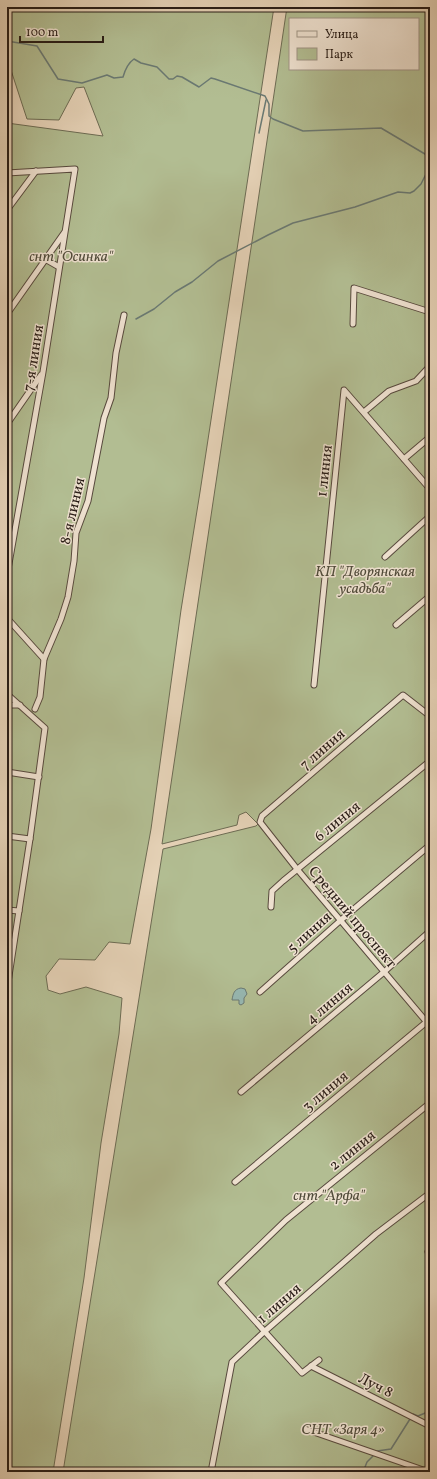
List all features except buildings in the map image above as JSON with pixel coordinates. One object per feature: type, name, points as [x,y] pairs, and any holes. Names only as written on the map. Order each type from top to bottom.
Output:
[{"type":"street","name":"7-я линия","points":[[7,575],[43,372],[75,169],[36,171]]},
{"type":"street","points":[[7,173],[36,171]]},
{"type":"street","points":[[7,210],[36,171]]},
{"type":"street","points":[[7,314],[65,231]]},
{"type":"street","points":[[45,259],[59,267]]},
{"type":"street","points":[[353,324],[354,288],[430,312]]},
{"type":"street","name":"8-я линия","points":[[35,709],[40,697],[44,659],[61,619],[68,597],[74,561],[76,533],[88,500],[104,418],[111,398],[116,353],[124,315]]},
{"type":"street","points":[[364,412],[390,391],[416,381],[430,366]]},
{"type":"street","points":[[7,424],[43,372]]},
{"type":"street","name":"1 линия","points":[[314,685],[344,390],[430,489]]},
{"type":"street","points":[[404,459],[430,437]]},
{"type":"street","points":[[385,557],[430,516]]},
{"type":"street","points":[[396,625],[430,596]]},
{"type":"street","points":[[7,618],[44,659]]},
{"type":"street","points":[[7,694],[45,728],[30,839],[8,971],[7,990]]},
{"type":"street","name":"7 линия","points":[[260,822],[262,816],[403,695],[430,716]]},
{"type":"street","points":[[7,705],[20,705]]},
{"type":"street","name":"6 линия","points":[[271,907],[272,891],[430,761]]},
{"type":"street","points":[[7,772],[39,777]]},
{"type":"street","name":"Средний проспект","points":[[260,822],[297,869],[384,972],[429,1022]]},
{"type":"street","points":[[7,836],[30,839]]},
{"type":"street","name":"5 линия","points":[[260,992],[341,920],[430,845]]},
{"type":"street","points":[[7,910],[19,911]]},
{"type":"street","name":"4 линия","points":[[241,1092],[384,972],[430,931]]},
{"type":"street","name":"3 линия","points":[[235,1182],[429,1022]]},
{"type":"street","name":"2 линия","points":[[264,1332],[221,1283],[286,1220],[430,1103]]},
{"type":"street","name":"1 линия","points":[[211,1472],[232,1362],[376,1234],[430,1192]]},
{"type":"street","points":[[430,1251],[428,1252],[430,1255]]},
{"type":"street","points":[[264,1332],[302,1373],[319,1360]]},
{"type":"street","name":"Луч 8","points":[[311,1366],[430,1426]]},
{"type":"street","points":[[305,1429],[429,1472]]},
{"type":"green space","name":"снт \"Осинка\"","points":[[7,7],[274,7],[181,610],[151,829],[130,944],[109,942],[95,960],[59,959],[46,976],[48,990],[60,994],[86,987],[122,998],[119,1034],[101,1143],[84,1278],[53,1472],[7,1472],[7,123],[103,136],[84,87],[76,88],[59,120],[27,119],[7,58]]},
{"type":"green space","points":[[287,7],[430,7],[430,1472],[63,1472],[163,849],[256,826],[258,824],[246,812],[239,815],[237,825],[162,844]]},
{"type":"water","points":[[241,988],[245,989],[247,994],[244,998],[244,1003],[241,1005],[239,1004],[239,1000],[232,1000],[235,991]]},
{"type":"waterway","points":[[7,41],[37,46],[58,79],[82,83],[107,75],[114,78],[123,77],[127,67],[134,59],[141,63],[157,67],[169,79],[173,79],[177,76],[182,77],[199,87],[211,78],[265,96],[269,104],[269,116],[303,131],[381,128],[430,157]]},
{"type":"waterway","points":[[259,133],[266,100]]},
{"type":"waterway","points":[[136,319],[154,309],[218,261],[268,235],[293,223],[355,207],[398,192],[410,193],[421,184],[426,174],[430,171]]},
{"type":"waterway","points":[[430,1391],[430,1397]]},
{"type":"waterway","points":[[413,1414],[418,1416],[430,1411]]},
{"type":"waterway","points":[[377,1451],[391,1449],[410,1419]]},
{"type":"waterway","points":[[363,1472],[367,1462],[373,1456]]},
{"type":"park label","name":"КП \"Дворянская усадьба\"","points":[[365,580]]},
{"type":"park label","name":"снт \"Арфа\"","points":[[329,1195]]},
{"type":"park label","name":"СНТ «Заря 4»","points":[[343,1429]]}]
